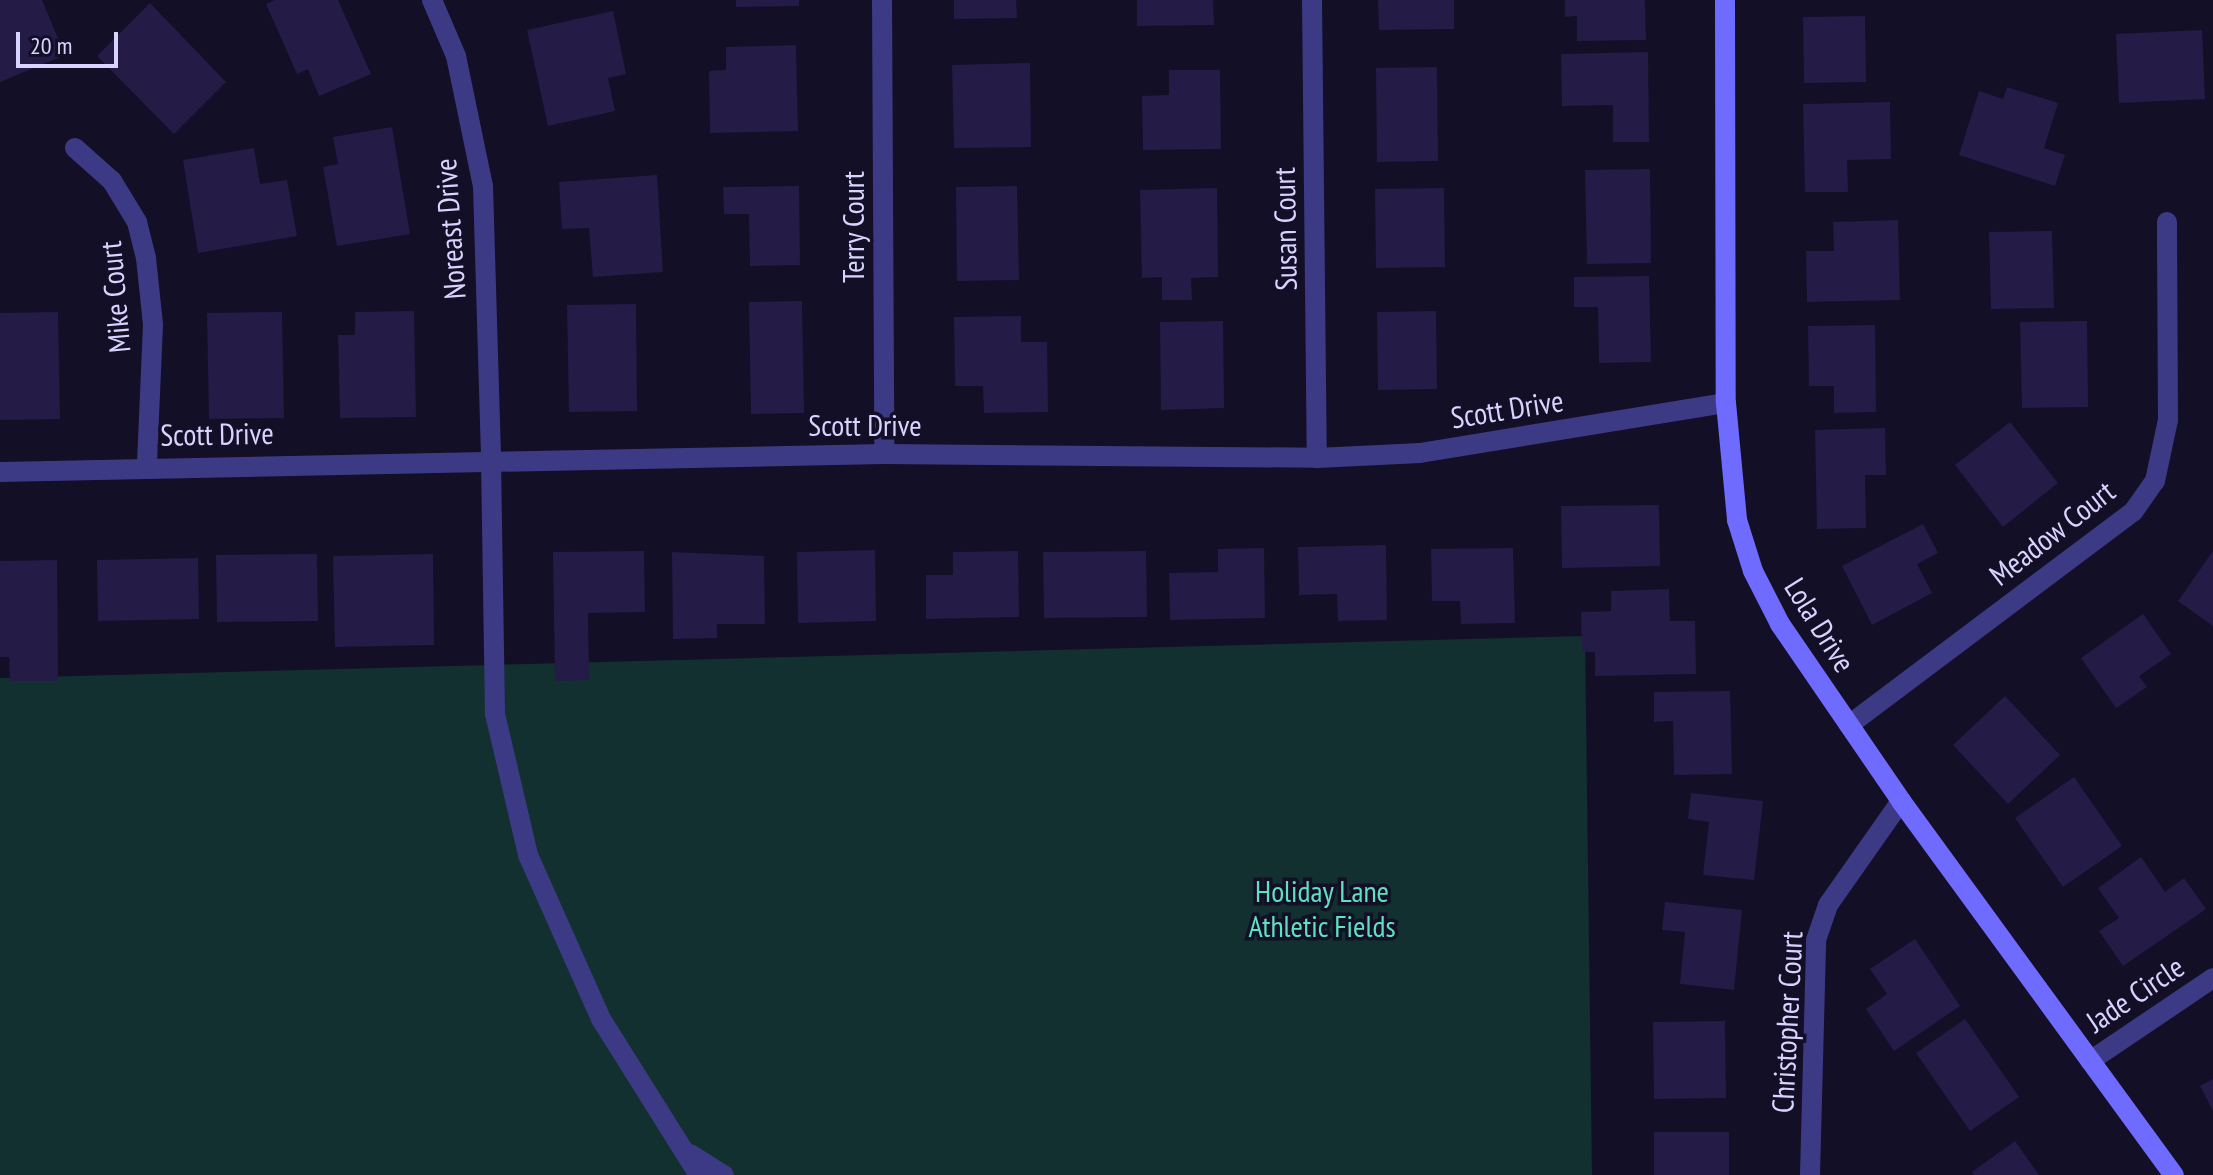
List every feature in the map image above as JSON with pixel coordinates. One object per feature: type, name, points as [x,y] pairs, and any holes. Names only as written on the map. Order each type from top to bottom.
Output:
[{"type":"street","name":"Noreast Drive","points":[[432,0],[456,56],[483,186],[495,714],[528,855],[601,1019],[699,1175]]},
{"type":"street","name":"Terry Court","points":[[882,0],[884,454]]},
{"type":"street","name":"Susan Court","points":[[1312,0],[1317,458]]},
{"type":"street","name":"Lola Drive","points":[[1725,0],[1726,403],[1737,520],[1753,571],[1780,624],[1901,801],[2174,1175]]},
{"type":"street","name":"Mike Court","points":[[75,148],[112,181],[137,222],[146,258],[153,325],[147,465]]},
{"type":"street","name":"Meadow Court","points":[[1849,725],[2133,512],[2155,481],[2168,420],[2167,222]]},
{"type":"street","name":"Scott Drive","points":[[0,472],[147,465],[884,454],[1317,458],[1420,453],[1726,403]]},
{"type":"street","name":"Christopher Court","points":[[1810,1175],[1816,940],[1828,905],[1901,801]]},
{"type":"street","name":"Jade Circle","points":[[2090,1061],[2213,978]]},
{"type":"street","points":[[683,1150],[724,1175]]},
{"type":"green space","name":"Holiday Lane Athletic Fields","points":[[1585,636],[1592,1175],[0,1175],[0,678]]},
{"type":"building","points":[[0,0],[42,0],[65,55],[0,82]]},
{"type":"building","points":[[275,0],[338,0],[371,74],[319,96],[308,69],[297,74],[266,4]]},
{"type":"building","points":[[736,0],[799,0],[799,6],[736,7]]},
{"type":"building","points":[[954,0],[1016,0],[1017,18],[954,19]]},
{"type":"building","points":[[1137,0],[1213,0],[1214,25],[1137,26]]},
{"type":"building","points":[[1378,0],[1454,0],[1454,29],[1379,30]]},
{"type":"building","points":[[1565,0],[1645,0],[1646,40],[1577,41],[1577,16],[1565,17]]},
{"type":"building","points":[[150,3],[226,82],[174,134],[97,56]]},
{"type":"building","points":[[613,11],[626,74],[608,78],[615,111],[548,126],[527,30]]},
{"type":"building","points":[[1865,16],[1866,82],[1804,83],[1803,17]]},
{"type":"building","points":[[2202,30],[2205,99],[2119,103],[2116,34]]},
{"type":"building","points":[[796,45],[798,131],[710,133],[709,71],[726,70],[726,47]]},
{"type":"building","points":[[1648,52],[1649,142],[1613,142],[1613,105],[1562,106],[1561,54]]},
{"type":"building","points":[[1030,63],[1031,147],[954,148],[952,65]]},
{"type":"building","points":[[1437,67],[1438,161],[1377,162],[1376,68]]},
{"type":"building","points":[[1169,70],[1220,70],[1221,149],[1143,150],[1142,96],[1169,95]]},
{"type":"building","points":[[2007,87],[2058,103],[2044,148],[2065,155],[2055,186],[1959,155],[1979,91],[2003,99]]},
{"type":"building","points":[[1890,102],[1891,159],[1847,160],[1848,192],[1805,192],[1803,104]]},
{"type":"building","points":[[392,127],[410,234],[337,246],[323,167],[338,164],[333,137]]},
{"type":"building","points":[[254,148],[260,184],[287,180],[297,236],[198,253],[183,160]]},
{"type":"building","points":[[1650,169],[1651,263],[1587,264],[1585,170]]},
{"type":"building","points":[[657,175],[663,272],[593,277],[589,228],[562,229],[559,182]]},
{"type":"building","points":[[799,186],[800,265],[750,266],[749,214],[724,214],[723,187]]},
{"type":"building","points":[[1017,186],[1019,280],[957,281],[956,187]]},
{"type":"building","points":[[1217,188],[1218,277],[1191,278],[1192,300],[1162,300],[1162,277],[1142,278],[1140,190]]},
{"type":"building","points":[[1444,188],[1445,267],[1376,268],[1375,189]]},
{"type":"building","points":[[1898,220],[1900,300],[1807,302],[1806,251],[1834,251],[1833,222]]},
{"type":"building","points":[[2052,231],[2054,308],[1991,309],[1989,232]]},
{"type":"building","points":[[1649,276],[1651,362],[1599,363],[1598,307],[1574,307],[1574,277]]},
{"type":"building","points":[[802,301],[804,413],[751,414],[749,302]]},
{"type":"building","points":[[636,304],[637,411],[569,412],[567,305]]},
{"type":"building","points":[[414,311],[416,417],[340,418],[338,335],[355,335],[355,312]]},
{"type":"building","points":[[1436,311],[1437,389],[1378,390],[1377,312]]},
{"type":"building","points":[[58,312],[60,419],[0,420],[0,313]]},
{"type":"building","points":[[282,312],[284,418],[209,419],[207,313]]},
{"type":"building","points":[[1021,316],[1021,342],[1047,342],[1048,412],[984,413],[983,386],[955,386],[954,317]]},
{"type":"building","points":[[1223,321],[1224,408],[1161,410],[1160,322]]},
{"type":"building","points":[[2087,321],[2088,407],[2022,408],[2020,322]]},
{"type":"building","points":[[1875,325],[1876,412],[1834,413],[1834,386],[1809,386],[1808,326]]},
{"type":"building","points":[[2010,422],[2058,483],[2003,527],[1955,465]]},
{"type":"building","points":[[1885,428],[1886,475],[1865,475],[1866,528],[1817,529],[1815,430]]},
{"type":"building","points":[[1659,505],[1660,566],[1562,568],[1561,506]]},
{"type":"building","points":[[1923,524],[1938,553],[1917,564],[1932,593],[1872,625],[1842,566]]},
{"type":"building","points":[[1386,545],[1387,620],[1338,621],[1337,594],[1299,595],[1298,547]]},
{"type":"building","points":[[1264,548],[1265,618],[1170,620],[1169,573],[1218,572],[1218,549]]},
{"type":"building","points":[[1513,548],[1515,623],[1461,624],[1460,601],[1432,601],[1431,549]]},
{"type":"building","points":[[875,550],[876,621],[798,623],[797,552]]},
{"type":"building","points":[[644,551],[645,612],[588,613],[589,680],[555,681],[553,552]]},
{"type":"building","points":[[1018,551],[1019,617],[926,619],[926,575],[953,575],[953,552]]},
{"type":"building","points":[[1146,551],[1147,617],[1044,618],[1043,552]]},
{"type":"building","points":[[2213,551],[2213,626],[2178,601]]},
{"type":"building","points":[[672,552],[764,556],[765,624],[717,624],[717,638],[673,639]]},
{"type":"building","points":[[317,554],[318,621],[217,622],[216,555]]},
{"type":"building","points":[[433,554],[434,645],[335,647],[333,556]]},
{"type":"building","points":[[198,558],[199,619],[98,621],[97,560]]},
{"type":"building","points":[[57,560],[58,681],[10,681],[9,657],[0,657],[0,561]]},
{"type":"building","points":[[1669,589],[1670,621],[1695,621],[1696,674],[1595,676],[1595,652],[1582,652],[1581,612],[1611,611],[1611,591]]},
{"type":"building","points":[[2143,614],[2171,654],[2139,676],[2147,687],[2116,708],[2081,658]]},
{"type":"building","points":[[1730,691],[1732,774],[1674,775],[1673,721],[1654,722],[1654,692]]},
{"type":"building","points":[[2005,696],[2060,755],[2008,804],[1953,745]]},
{"type":"building","points":[[2074,777],[2122,846],[2063,887],[2015,818]]},
{"type":"building","points":[[1691,793],[1763,801],[1754,880],[1703,875],[1709,822],[1688,819]]},
{"type":"building","points":[[2141,857],[2165,892],[2184,878],[2206,909],[2123,966],[2099,931],[2119,918],[2098,888]]},
{"type":"building","points":[[1665,902],[1742,910],[1734,990],[1680,984],[1685,932],[1662,930]]},
{"type":"building","points":[[1915,939],[1960,1006],[1894,1051],[1866,1009],[1887,994],[1870,969]]},
{"type":"building","points":[[1965,1019],[2019,1097],[1970,1131],[1916,1053]]},
{"type":"building","points":[[1725,1021],[1726,1098],[1654,1099],[1653,1022]]},
{"type":"building","points":[[2213,1079],[2213,1111],[2200,1086]]},
{"type":"building","points":[[1654,1132],[1729,1132],[1729,1175],[1654,1175]]},
{"type":"building","points":[[2015,1141],[2039,1175],[1974,1175],[1972,1172]]}]
